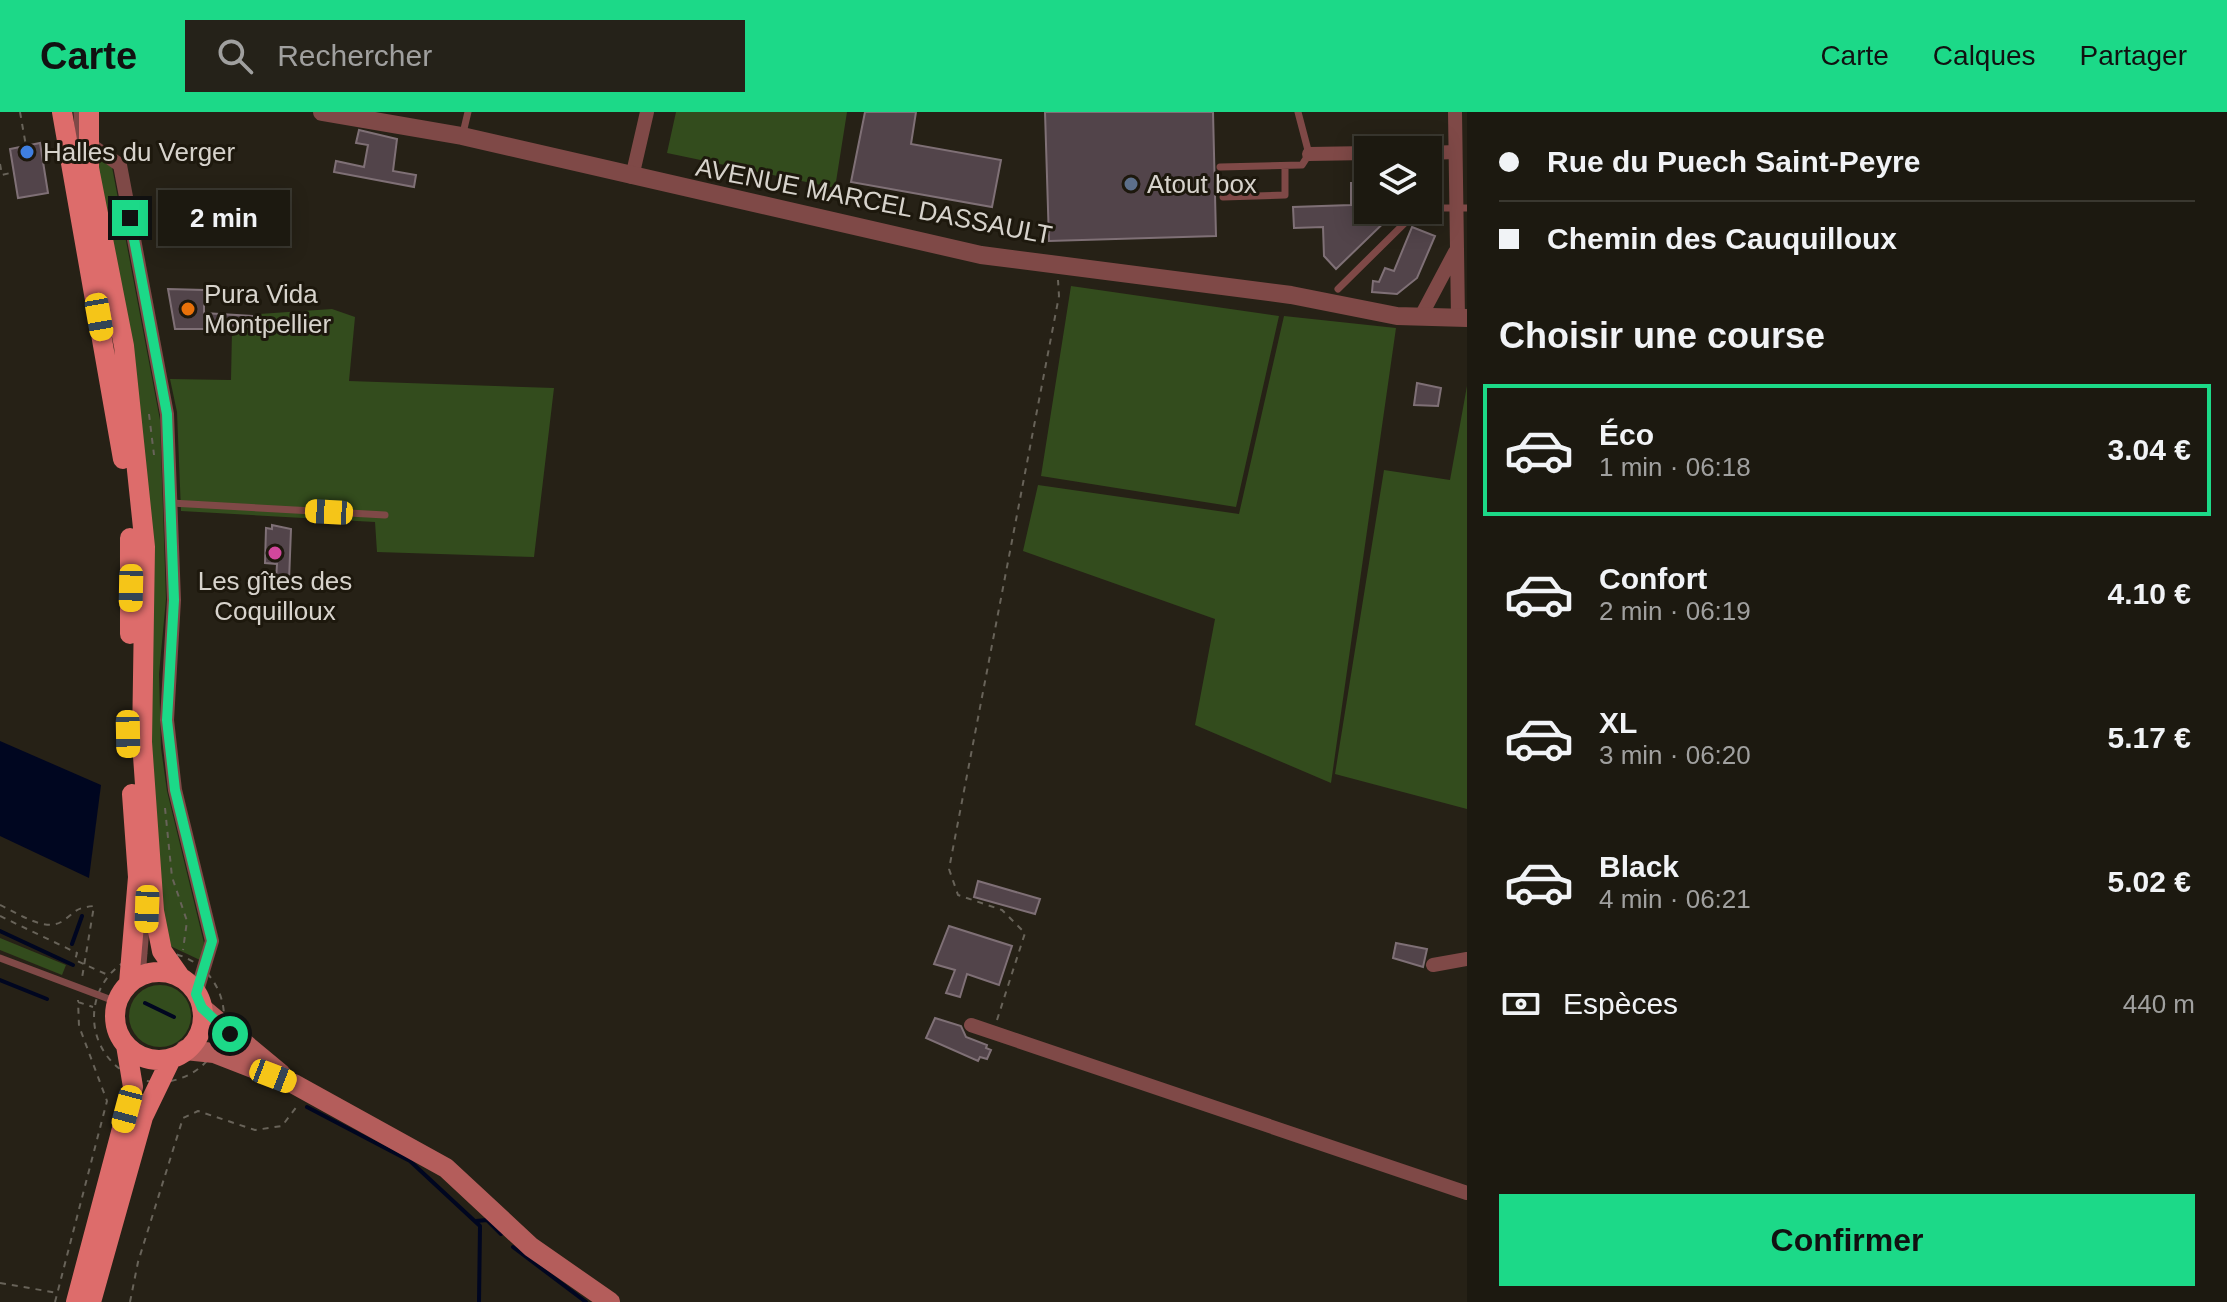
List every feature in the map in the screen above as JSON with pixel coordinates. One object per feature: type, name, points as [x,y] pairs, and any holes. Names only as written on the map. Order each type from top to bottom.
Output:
[{"type":"main road","points":[[62,112],[126,490],[131,550],[129,755],[138,905],[129,983],[117,1002],[115,1023],[126,1045],[133,1087],[67,1297]]},
{"type":"main road","points":[[89,112],[88,143],[99,229],[124,346],[142,520],[145,590],[142,742],[154,911],[162,951],[200,1009],[301,1088]]},
{"type":"main road","points":[[129,983],[152,974],[167,973],[181,978]]},
{"type":"main road","points":[[91,1302],[143,1117],[200,1009]]},
{"type":"main road","points":[[126,1045],[151,1059],[214,1053],[301,1088],[446,1168],[531,1247],[610,1302]]},
{"type":"street","name":"AVENUE MARCEL DASSAULT","points":[[322,112],[462,136],[865,231],[981,255],[1291,295],[1420,318],[1463,318]]},
{"type":"street","points":[[632,177],[647,112]]},
{"type":"street","points":[[1420,318],[1455,252],[1461,208],[1455,152],[1455,112]]},
{"type":"street","points":[[88,143],[120,165],[167,414],[174,600],[167,674],[168,735],[175,790],[212,941],[200,1009]]},
{"type":"street","points":[[1442,152],[1455,152]]},
{"type":"street","points":[[1309,154],[1354,153]]},
{"type":"street","points":[[1455,252],[1460,258],[1463,318]]},
{"type":"street","points":[[1433,965],[1467,959]]},
{"type":"street","points":[[971,1025],[1467,1193]]},
{"type":"lane","points":[[77,112],[82,174],[133,480],[139,568],[136,777],[142,832],[152,859]]},
{"type":"lane","points":[[462,136],[468,112]]},
{"type":"lane","points":[[1220,167],[1302,165],[1309,154],[1298,112]]},
{"type":"lane","points":[[1223,197],[1285,195],[1285,166]]},
{"type":"lane","points":[[1338,289],[1404,224]]},
{"type":"lane","points":[[171,503],[385,515]]},
{"type":"lane","points":[[0,958],[117,1002]]},
{"type":"path","points":[[20,112],[26,146]]},
{"type":"path","points":[[0,164],[2,175],[14,172]]},
{"type":"path","points":[[993,1033],[1025,933],[1002,910],[958,895],[949,869],[1059,296],[1056,264]]},
{"type":"path","points":[[0,905],[48,926],[60,923],[76,907],[94,906],[78,1002],[79,1026],[107,1101],[67,1297]]},
{"type":"path","points":[[0,916],[77,953],[75,960],[109,975]]},
{"type":"path","points":[[78,1002],[94,1007]]},
{"type":"path","points":[[130,1302],[138,1262],[183,1118],[198,1111],[255,1130],[282,1126],[301,1088]]},
{"type":"path","points":[[0,1283],[67,1297]]},
{"type":"path","points":[[55,1302],[67,1297]]},
{"type":"green space","points":[[676,112],[847,112],[835,188],[667,153]]},
{"type":"green space","points":[[95,154],[112,167],[160,420],[166,599],[159,674],[161,748],[167,791],[204,943],[200,960],[166,944],[153,821],[149,666]]},
{"type":"green space","points":[[1071,286],[1279,316],[1236,507],[1041,476]]},
{"type":"green space","points":[[332,309],[355,317],[349,381],[554,388],[534,557],[377,552],[375,522],[181,511],[177,412],[170,379],[231,380],[232,331],[253,329],[259,314]]},
{"type":"green space","points":[[1284,316],[1396,328],[1331,783],[1195,725],[1215,619],[1023,551],[1038,485],[1239,514]]},
{"type":"green space","points":[[1467,386],[1467,809],[1335,774],[1384,470],[1450,480]]},
{"type":"green space","points":[[0,938],[66,965],[62,975],[0,950]]},
{"type":"green space","points":[[154,985],[166,985],[182,994],[189,1004],[189,1028],[182,1038],[166,1047],[154,1047],[134,1033],[129,1022],[129,1010],[143,990]]},
{"type":"water","points":[[0,741],[101,785],[89,878],[0,836]]},
{"type":"building","points":[[865,112],[916,112],[911,144],[1001,160],[992,207],[851,182]]},
{"type":"building","name":"Atout box","points":[[1045,112],[1213,112],[1216,236],[1049,241]]},
{"type":"building","points":[[359,130],[397,139],[393,171],[416,175],[414,187],[334,172],[336,161],[364,167],[368,145],[356,143]]},
{"type":"building","points":[[40,143],[48,193],[18,198],[10,149]]},
{"type":"building","points":[[1351,183],[1354,183],[1354,224],[1383,224],[1336,269],[1324,256],[1323,227],[1294,228],[1293,207],[1351,205]]},
{"type":"building","points":[[1412,227],[1435,236],[1417,278],[1397,294],[1372,292],[1373,281],[1379,282],[1385,268],[1394,271]]},
{"type":"building","name":"Pura Vida Montpellier","points":[[168,289],[204,290],[204,313],[252,316],[251,327],[211,324],[211,329],[175,329]]},
{"type":"building","points":[[1417,383],[1441,388],[1438,406],[1414,405]]},
{"type":"building","points":[[272,525],[291,529],[289,581],[276,580],[277,564],[265,563],[266,528],[272,529]]},
{"type":"building","points":[[978,881],[1040,899],[1035,914],[974,897]]},
{"type":"building","points":[[949,926],[1012,946],[999,985],[967,974],[960,997],[946,993],[955,970],[934,964]]},
{"type":"building","points":[[1396,943],[1427,949],[1423,967],[1393,958]]},
{"type":"building","points":[[935,1018],[961,1026],[966,1037],[987,1045],[986,1048],[991,1050],[987,1059],[980,1057],[978,1061],[926,1038]]},
{"type":"waterway","points":[[72,944],[82,916]]},
{"type":"waterway","points":[[0,931],[73,965]]},
{"type":"waterway","points":[[0,980],[47,999]]},
{"type":"waterway","points":[[145,1003],[174,1017]]},
{"type":"waterway","points":[[307,1107],[410,1161],[480,1226],[479,1302]]},
{"type":"waterway","points":[[476,1221],[487,1220],[501,1234]]},
{"type":"waterway","points":[[513,1247],[586,1302]]},
{"type":"place","name":"Halles du Verger","points":[[27,152]]},
{"type":"place","name":"Atout box","points":[[1131,184]]},
{"type":"place","name":"Pura Vida Montpellier","points":[[188,309]]},
{"type":"place","name":"Les gîtes des Coquilloux","points":[[275,553]]},
{"type":"route","points":[[130,218],[167,414],[174,600],[167,674],[169,749],[175,790],[212,941],[196,994],[202,1008],[230,1034]]}]
